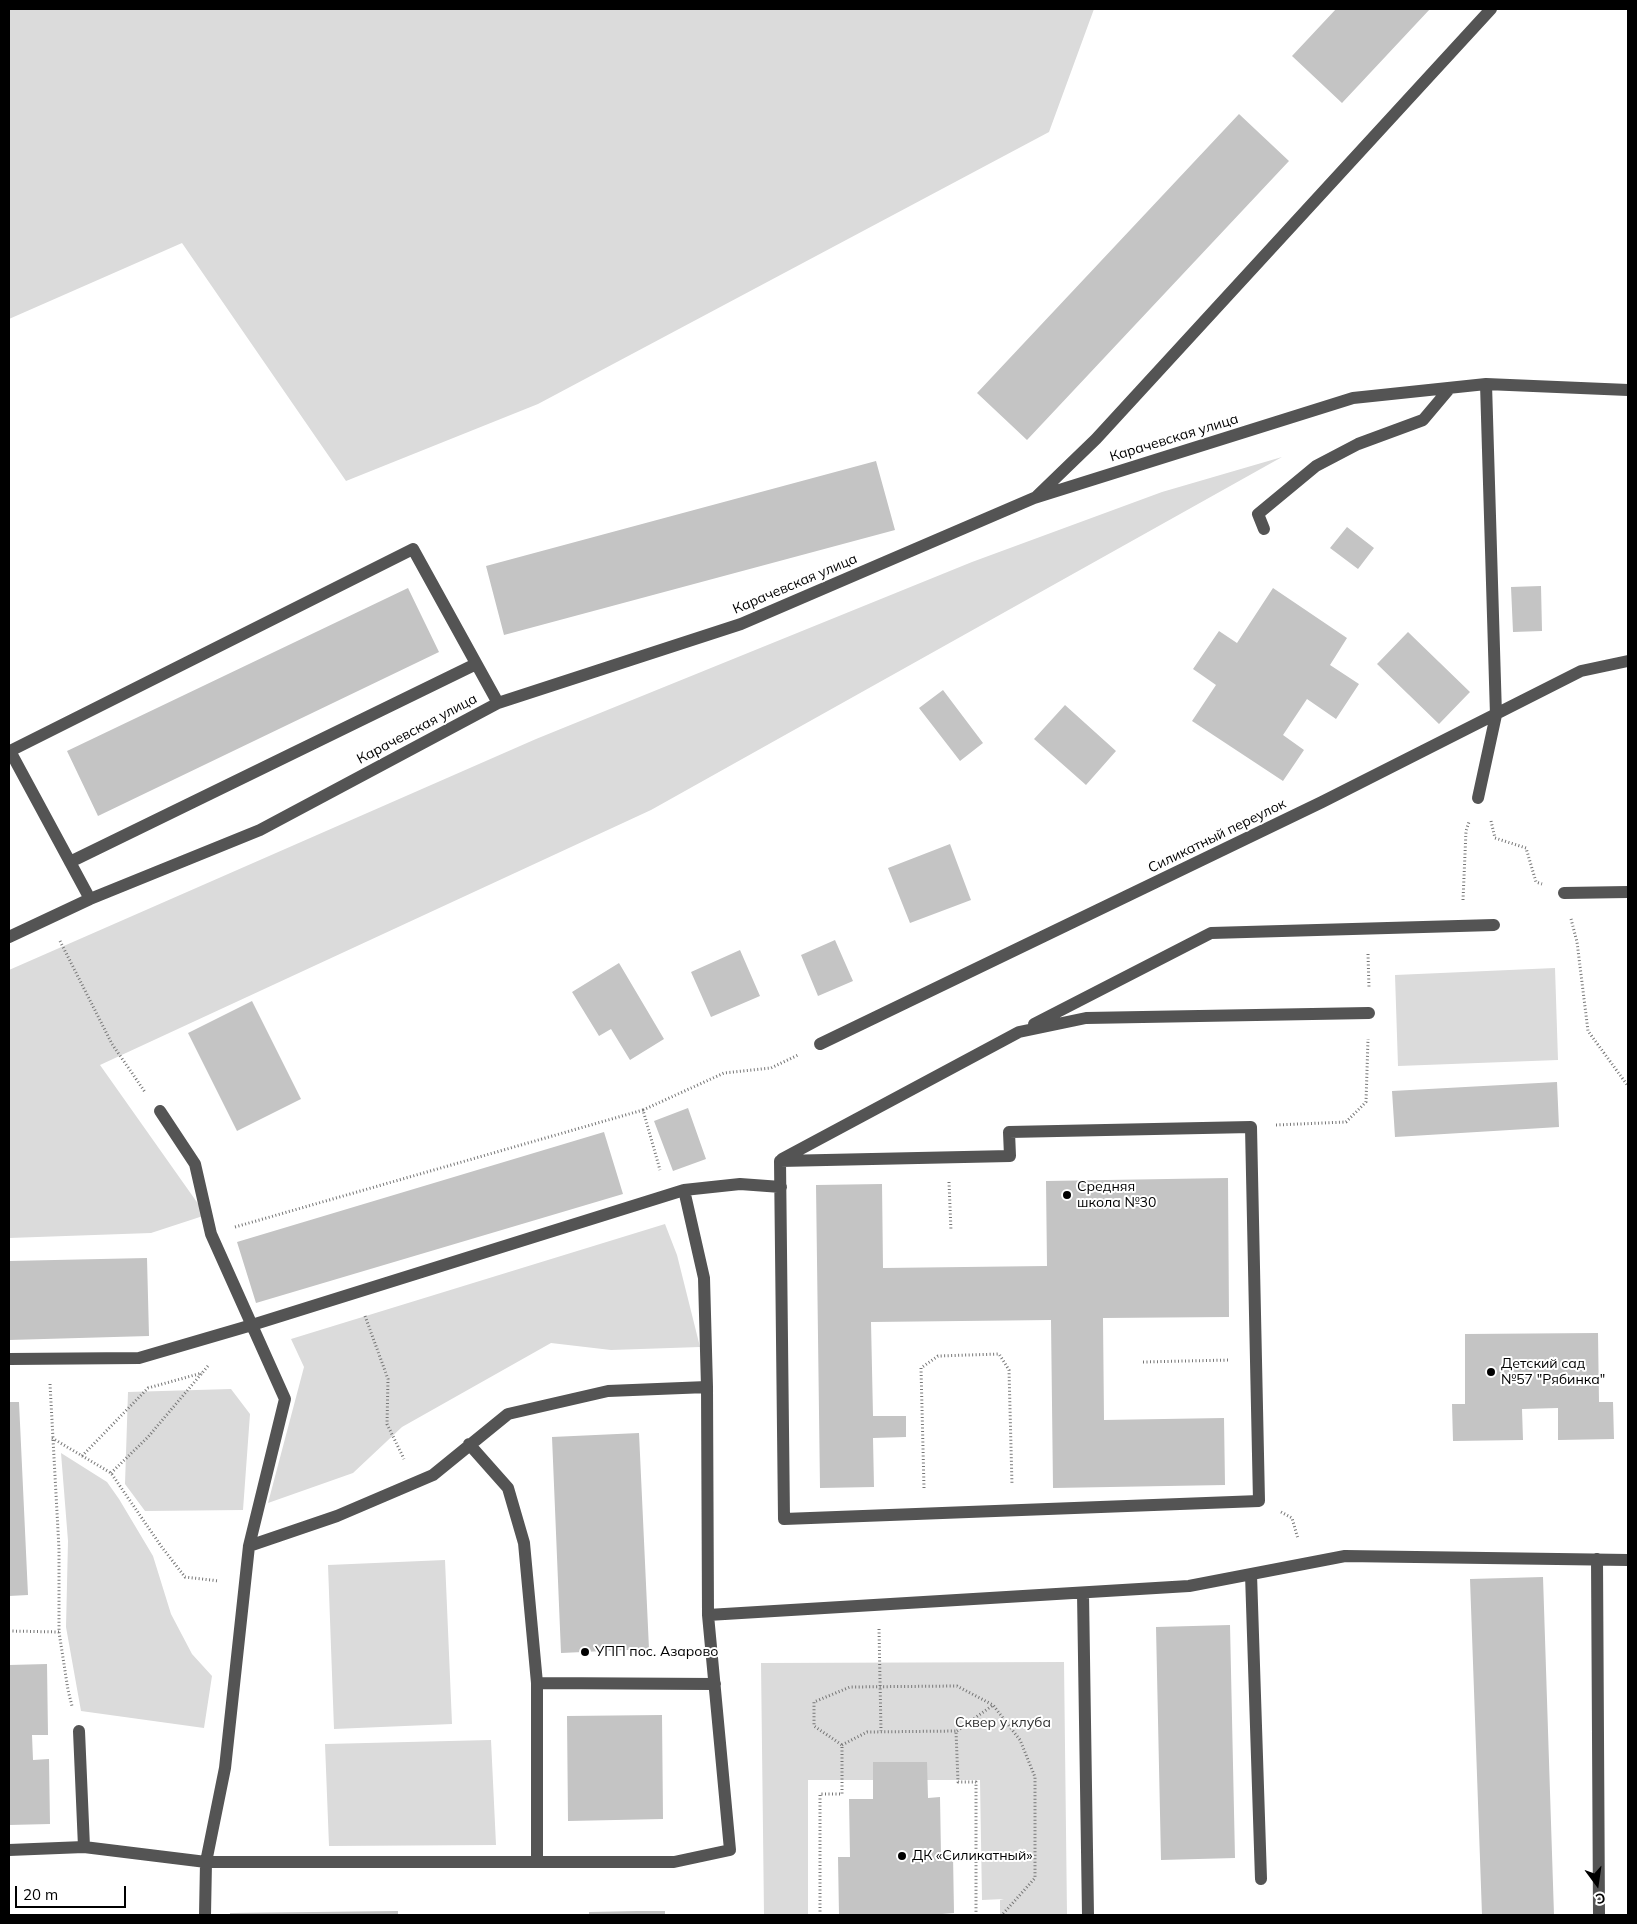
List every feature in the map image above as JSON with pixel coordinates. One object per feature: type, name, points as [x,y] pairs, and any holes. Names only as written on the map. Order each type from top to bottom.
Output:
[{"type":"street","points":[[1034,498],[1096,439],[1491,9]]},
{"type":"street","points":[[1478,798],[1496,716],[1486,384]]},
{"type":"street","name":"Карачевская улица","points":[[9,937],[90,899],[260,830],[498,703],[741,624],[1034,498],[1353,398],[1486,384],[1628,390]]},
{"type":"street","points":[[1264,529],[1258,514],[1316,466],[1358,444],[1423,420],[1450,388]]},
{"type":"street","points":[[90,899],[10,751],[414,549],[498,703]]},
{"type":"street","name":"Силикатный переулок","points":[[820,1044],[1322,802],[1496,716],[1581,671],[1628,661]]},
{"type":"street","points":[[70,862],[476,664]]},
{"type":"street","points":[[1564,893],[1628,892]]},
{"type":"street","points":[[780,1161],[1018,1032],[1211,933],[1494,925]]},
{"type":"street","points":[[1018,1032],[1086,1018],[1369,1012]]},
{"type":"street","points":[[160,1111],[195,1164],[211,1234],[285,1399],[249,1546],[225,1768],[206,1862],[205,1915]]},
{"type":"street","points":[[1251,1127],[1259,1501],[784,1519],[780,1161],[1010,1156],[1009,1132],[1251,1127]]},
{"type":"street","points":[[9,1358],[139,1358],[252,1325],[684,1190],[740,1184],[781,1187]]},
{"type":"street","points":[[9,1850],[84,1847],[206,1862],[674,1862],[730,1850],[708,1615],[707,1387],[704,1278],[684,1190]]},
{"type":"street","points":[[249,1546],[337,1516],[433,1474],[508,1414],[608,1391],[707,1387]]},
{"type":"street","points":[[469,1444],[508,1488],[524,1543],[537,1684],[537,1862]]},
{"type":"street","points":[[708,1615],[1189,1586],[1346,1556],[1628,1560]]},
{"type":"street","points":[[1597,1559],[1600,1915]]},
{"type":"street","points":[[1251,1574],[1261,1879]]},
{"type":"street","points":[[1083,1593],[1088,1915]]},
{"type":"street","points":[[537,1684],[715,1684]]},
{"type":"street","points":[[79,1731],[84,1847]]},
{"type":"path","points":[[1478,798],[1491,822],[1495,838],[1526,848],[1536,882],[1564,893],[1577,942],[1588,1031],[1628,1086]]},
{"type":"path","points":[[1462,926],[1466,831],[1478,798]]},
{"type":"path","points":[[1251,1127],[1346,1122],[1366,1102],[1369,1012],[1368,929]]},
{"type":"path","points":[[70,963],[112,1044],[160,1111]]},
{"type":"path","points":[[211,1234],[642,1110],[724,1073],[771,1068],[820,1044]]},
{"type":"path","points":[[642,1110],[668,1196]]},
{"type":"path","points":[[949,1157],[951,1231]]},
{"type":"path","points":[[358,1292],[388,1379],[387,1424],[415,1482]]},
{"type":"path","points":[[925,1514],[921,1368],[938,1356],[982,1354],[999,1354],[1009,1370],[1013,1511]]},
{"type":"path","points":[[48,1358],[58,1549],[59,1632],[68,1690],[79,1731]]},
{"type":"path","points":[[1143,1362],[1256,1360]]},
{"type":"path","points":[[111,1473],[148,1437],[208,1366]]},
{"type":"path","points":[[82,1456],[148,1388],[202,1373]]},
{"type":"path","points":[[52,1438],[111,1473],[161,1546],[185,1577],[245,1583]]},
{"type":"path","points":[[1259,1501],[1292,1518],[1303,1564]]},
{"type":"path","points":[[878,1605],[881,1731]]},
{"type":"path","points":[[9,1631],[59,1632]]},
{"type":"path","points":[[842,1746],[814,1726],[814,1702],[850,1687],[957,1686],[993,1705],[1020,1740],[1035,1777],[1034,1878],[1002,1915]]},
{"type":"path","points":[[842,1746],[867,1732],[956,1731],[993,1705]]},
{"type":"path","points":[[956,1731],[958,1782],[976,1782],[976,1915]]},
{"type":"path","points":[[820,1915],[820,1794],[842,1794],[842,1746]]},
{"type":"green space","points":[[9,9],[1094,9],[1049,132],[538,404],[346,481],[182,243],[9,319]]},
{"type":"green space","points":[[1282,457],[651,810],[100,1065],[206,1215],[151,1233],[9,1238],[9,970],[536,739],[972,562],[1162,492]]},
{"type":"green space","points":[[1555,968],[1558,1060],[1398,1066],[1395,975]]},
{"type":"green space","points":[[665,1224],[677,1255],[700,1347],[611,1350],[551,1343],[402,1427],[353,1473],[268,1503],[304,1367],[291,1339]]},
{"type":"green space","points":[[231,1389],[250,1414],[243,1510],[145,1511],[125,1484],[128,1392]]},
{"type":"green space","points":[[61,1453],[107,1482],[153,1556],[171,1614],[192,1654],[212,1676],[204,1728],[81,1711],[66,1627],[68,1541]]},
{"type":"green space","points":[[445,1560],[452,1724],[334,1729],[328,1565]]},
{"type":"green space","name":"Сквер у клуба","points":[[1064,1662],[1067,1915],[1000,1915],[1000,1900],[1004,1899],[982,1900],[980,1780],[808,1780],[808,1915],[764,1915],[761,1663]]},
{"type":"green space","points":[[491,1740],[496,1845],[329,1846],[325,1744]]},
{"type":"building","points":[[1336,9],[1430,9],[1342,103],[1292,56]]},
{"type":"building","points":[[1239,114],[1289,161],[1027,440],[977,393]]},
{"type":"building","points":[[876,461],[895,530],[504,635],[486,566]]},
{"type":"building","points":[[1347,527],[1374,548],[1358,569],[1330,548]]},
{"type":"building","points":[[1541,586],[1542,631],[1513,632],[1511,587]]},
{"type":"building","points":[[408,588],[439,652],[98,816],[67,751]]},
{"type":"building","points":[[1273,588],[1347,638],[1330,665],[1359,684],[1336,719],[1307,699],[1283,735],[1304,750],[1283,781],[1192,721],[1216,685],[1193,669],[1219,631],[1237,643]]},
{"type":"building","points":[[1408,632],[1470,692],[1439,724],[1377,664]]},
{"type":"building","points":[[943,690],[983,743],[960,761],[919,708]]},
{"type":"building","points":[[1065,705],[1116,751],[1086,785],[1034,739]]},
{"type":"building","points":[[950,844],[971,900],[910,923],[888,868]]},
{"type":"building","points":[[835,940],[853,981],[818,996],[801,955]]},
{"type":"building","points":[[740,950],[760,996],[711,1017],[691,972]]},
{"type":"building","points":[[619,963],[664,1039],[630,1060],[611,1029],[599,1036],[572,992]]},
{"type":"building","points":[[252,1001],[301,1099],[237,1131],[188,1033]]},
{"type":"building","points":[[1557,1082],[1559,1127],[1395,1137],[1392,1091]]},
{"type":"building","points":[[688,1108],[706,1159],[673,1171],[654,1121]]},
{"type":"building","points":[[604,1132],[623,1194],[256,1303],[237,1242]]},
{"type":"building","points":[[1228,1178],[1229,1317],[1103,1318],[1104,1420],[1224,1418],[1225,1485],[1053,1488],[1051,1320],[871,1322],[873,1416],[906,1416],[906,1437],[873,1438],[874,1487],[820,1488],[816,1185],[882,1184],[883,1268],[1047,1266],[1046,1181]]},
{"type":"building","points":[[147,1258],[149,1336],[9,1340],[9,1261]]},
{"type":"building","points":[[1598,1333],[1599,1402],[1613,1402],[1614,1439],[1558,1440],[1558,1408],[1522,1409],[1523,1440],[1453,1441],[1452,1404],[1465,1404],[1465,1334]]},
{"type":"building","points":[[9,1402],[19,1402],[28,1595],[9,1596]]},
{"type":"building","points":[[639,1433],[649,1649],[561,1653],[552,1437]]},
{"type":"building","points":[[1543,1577],[1554,1915],[1482,1915],[1470,1579]]},
{"type":"building","points":[[1230,1625],[1235,1858],[1161,1860],[1156,1627]]},
{"type":"building","points":[[47,1664],[48,1735],[32,1735],[33,1760],[49,1759],[50,1824],[9,1825],[9,1665]]},
{"type":"building","points":[[662,1715],[663,1819],[568,1821],[567,1716]]},
{"type":"building","name":"ДК «Силикатный»","points":[[873,1762],[927,1762],[928,1798],[940,1797],[941,1855],[953,1855],[954,1913],[942,1915],[839,1915],[838,1857],[850,1857],[849,1799],[873,1799]]},
{"type":"building","points":[[398,1911],[398,1915],[230,1915],[230,1913]]},
{"type":"building","points":[[665,1911],[665,1915],[589,1915],[589,1912]]},
{"type":"place","name":"Средняя школа №30","points":[[1067,1195]]},
{"type":"place","name":"Детский сад №57 \"Рябинка\"","points":[[1491,1372]]},
{"type":"place","name":"УПП пос. Азарово","points":[[585,1652]]},
{"type":"place","name":"ДК «Силикатный»","points":[[902,1856]]}]
